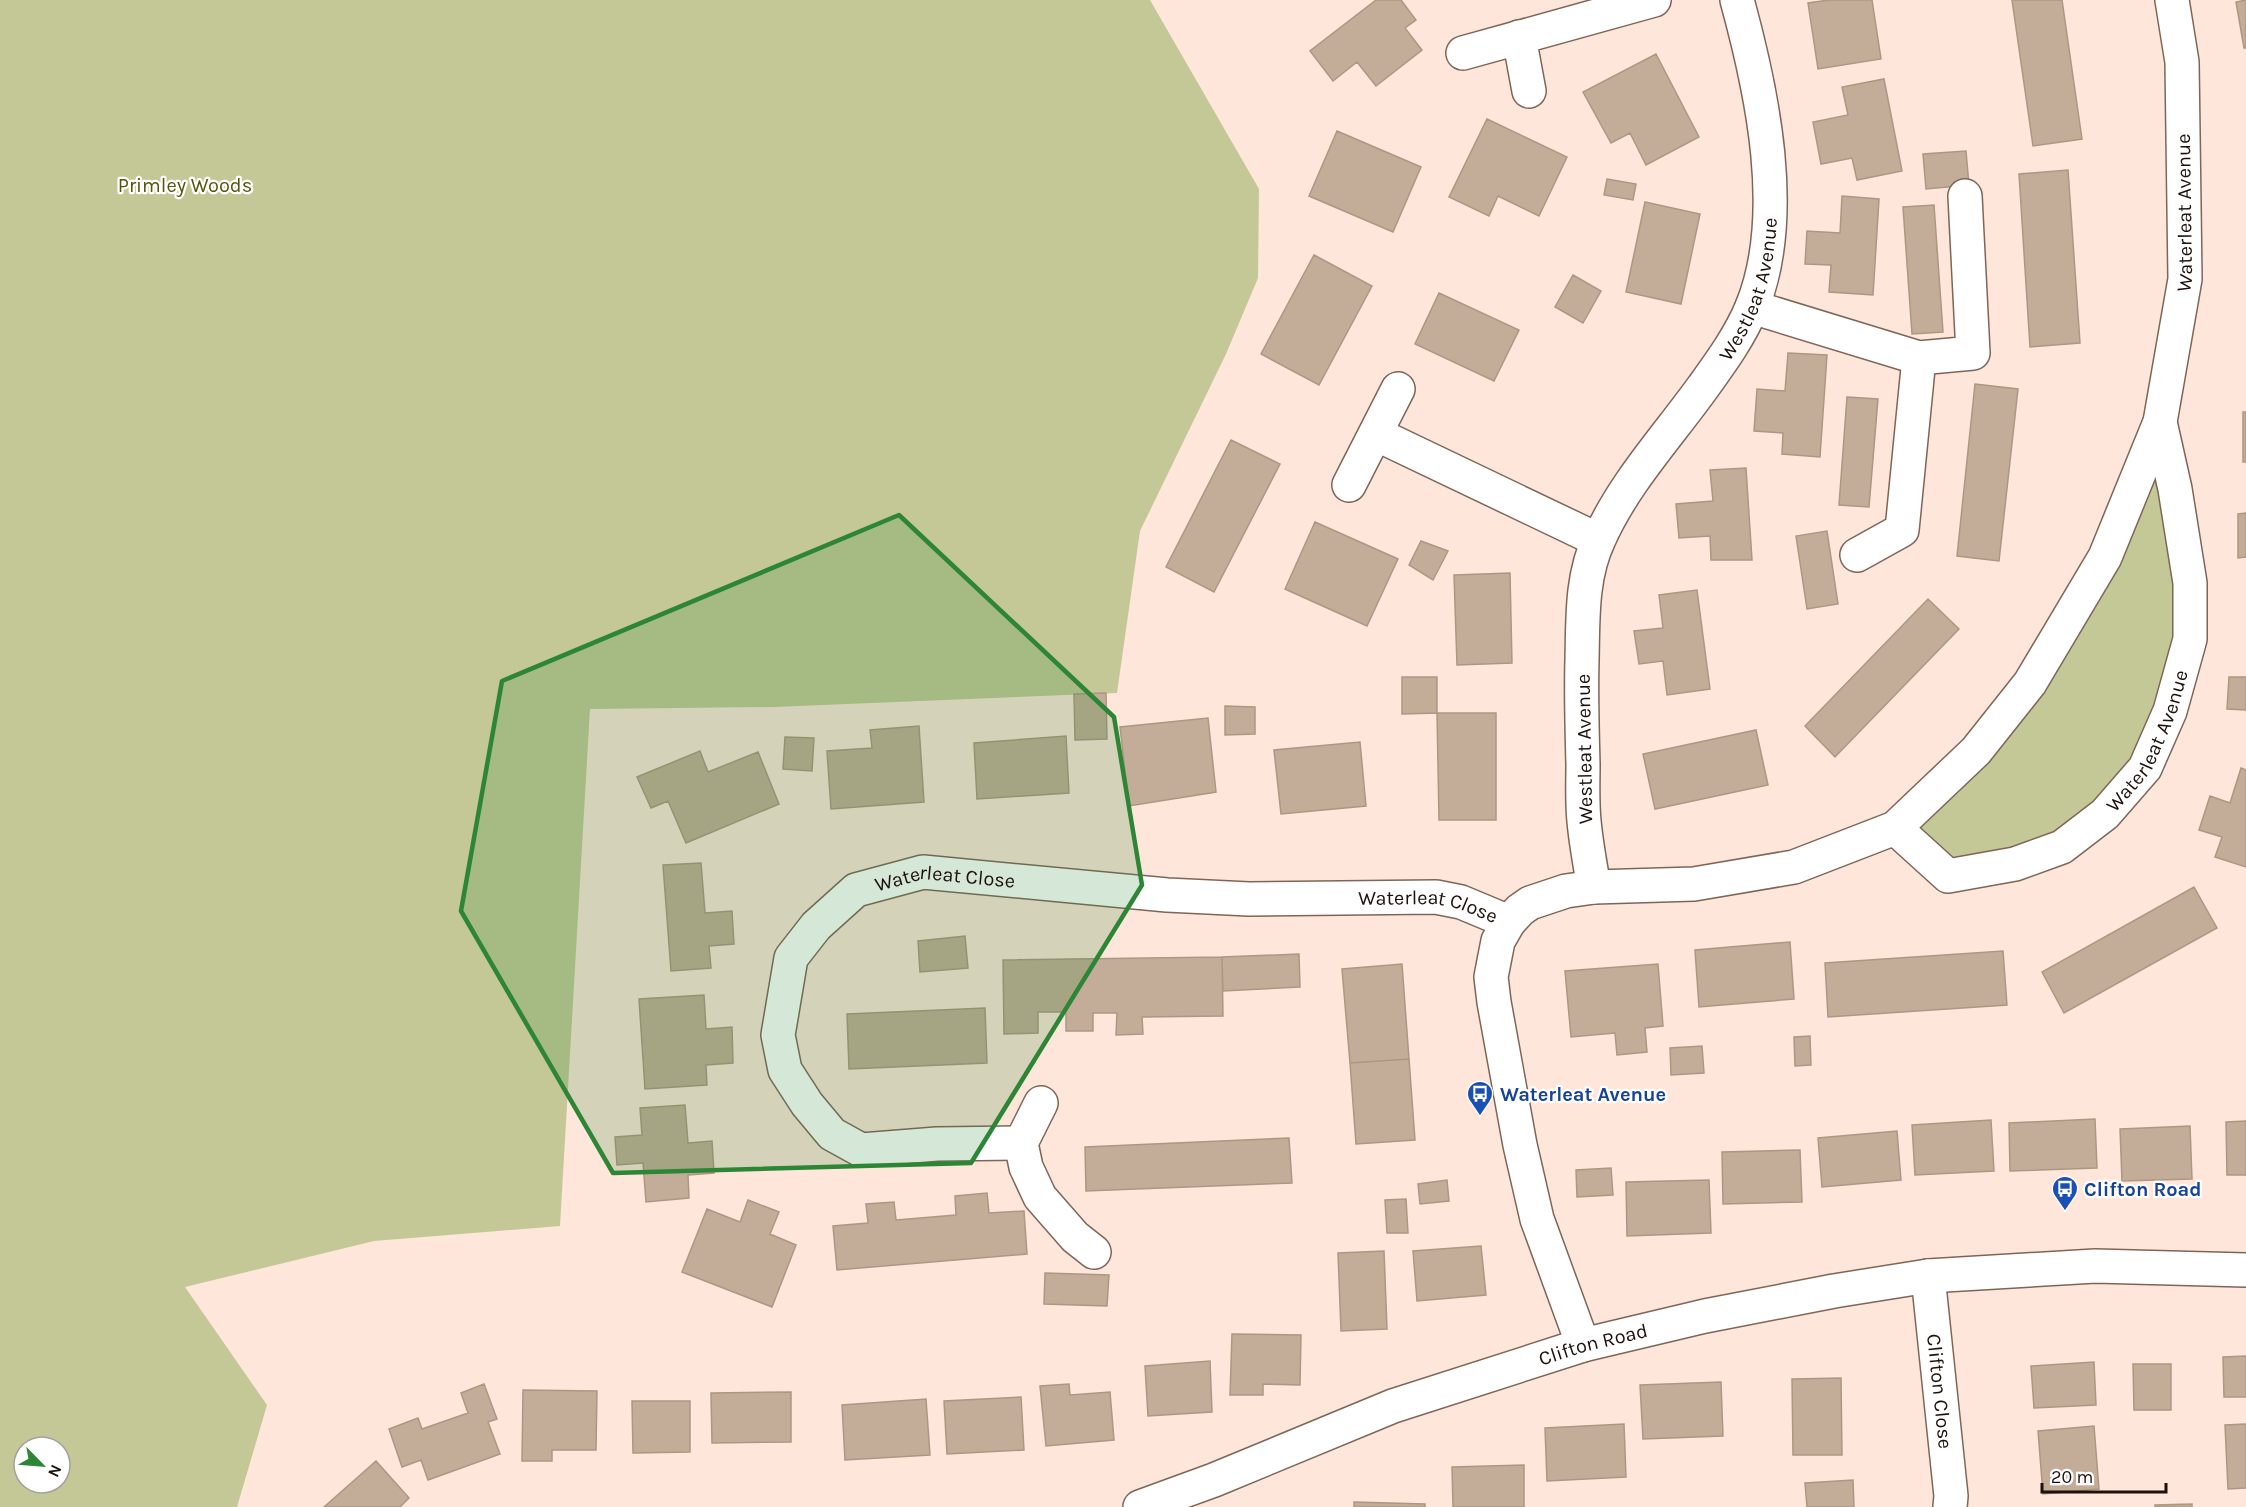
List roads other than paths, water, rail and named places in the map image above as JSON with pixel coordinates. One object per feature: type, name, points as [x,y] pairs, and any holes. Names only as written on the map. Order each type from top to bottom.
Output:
[{"type":"street","points":[[1463,53],[1654,0]]},
{"type":"street","name":"Westleat Avenue","points":[[1593,886],[1584,820],[1581,688],[1586,577],[1598,540],[1627,488],[1734,343],[1752,307],[1763,272],[1770,196],[1764,119],[1751,52],[1737,0]]},
{"type":"street","name":"Waterleat Avenue","points":[[1583,1345],[1537,1219],[1521,1145],[1491,977],[1498,941],[1520,909],[1530,903],[1566,891],[1593,886],[1694,884],[1794,867],[1895,828],[1976,751],[2030,683],[2105,557],[2160,422],[2185,279],[2182,62],[2172,0]]},
{"type":"street","points":[[1519,37],[1529,91]]},
{"type":"street","points":[[1752,307],[1919,358],[1973,353],[1965,196]]},
{"type":"street","points":[[1857,555],[1902,530],[1919,358]]},
{"type":"street","points":[[1349,485],[1398,389]]},
{"type":"street","name":"Waterleat Avenue","points":[[1895,828],[1948,876],[2015,864],[2062,847],[2105,814],[2145,768],[2170,711],[2190,639],[2190,584],[2175,489],[2160,422]]},
{"type":"street","points":[[1376,434],[1598,540]]},
{"type":"street","name":"Waterleat Close","points":[[1021,1143],[938,1144],[861,1150],[832,1134],[807,1104],[785,1070],[778,1035],[791,958],[816,926],[856,890],[924,872],[1167,895],[1249,899],[1436,897],[1461,902],[1509,922]]},
{"type":"street","points":[[1041,1104],[1021,1143],[1026,1167],[1040,1197],[1075,1237],[1094,1252]]},
{"type":"street","name":"Clifton Road","points":[[1140,1507],[1214,1480],[1393,1406],[1583,1345],[1717,1314],[1834,1291],[1928,1276],[2095,1266],[2246,1270]]},
{"type":"street","name":"Clifton Close","points":[[1928,1276],[1949,1473],[1950,1507]]},
{"type":"place","name":"Waterleat Avenue","points":[[1480,1117]]},
{"type":"place","name":"Clifton Road","points":[[2065,1212]]},
{"type":"park label","name":"Primley Woods","points":[[185,185]]}]
